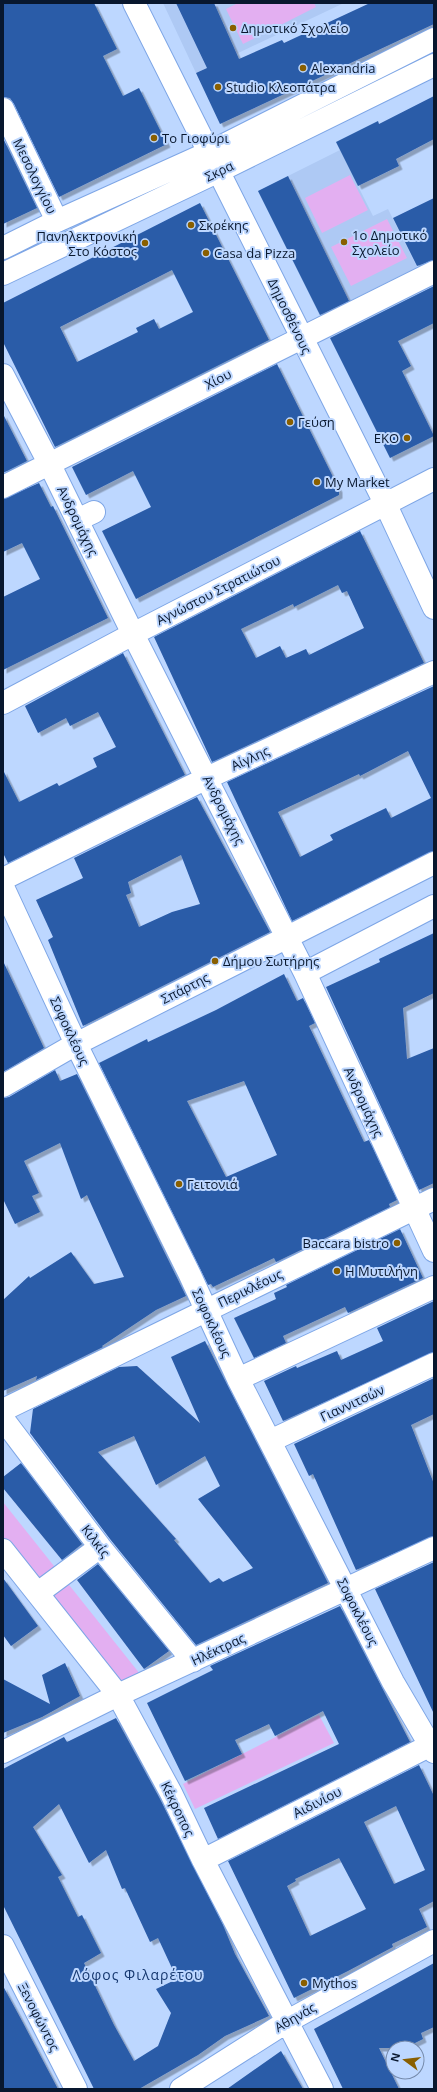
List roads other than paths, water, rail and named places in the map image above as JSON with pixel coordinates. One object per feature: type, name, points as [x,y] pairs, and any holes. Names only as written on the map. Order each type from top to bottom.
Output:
[{"type":"street","name":"Δημοσθένους","points":[[134,3],[210,152],[384,503],[434,608]]},
{"type":"street","name":"Σκρα","points":[[3,248],[57,221],[210,152],[434,39]]},
{"type":"street","name":"Σκρα","points":[[3,274],[219,171],[434,65]]},
{"type":"street","name":"Μεσολογγίου","points":[[3,109],[57,221]]},
{"type":"street","name":"Χίου","points":[[3,487],[50,465],[434,272]]},
{"type":"street","name":"Ανδρομάχης","points":[[3,375],[50,465],[86,516],[133,634],[208,778],[305,973],[434,1251]]},
{"type":"street","name":"Αγνώστου Στρατιώτου","points":[[3,703],[384,503],[434,479]]},
{"type":"street","name":"Αίγλης","points":[[3,879],[208,778],[434,672]]},
{"type":"street","name":"Σπάρτης","points":[[3,1086],[76,1044],[434,863]]},
{"type":"street","name":"Σοφοκλέους","points":[[3,887],[76,1044],[206,1310],[238,1379],[393,1682],[432,1749]]},
{"type":"street","points":[[305,973],[434,906]]},
{"type":"street","name":"Περικλέους","points":[[3,1410],[434,1199]]},
{"type":"street","points":[[238,1379],[434,1287]]},
{"type":"street","name":"Γιαννιτσών","points":[[270,1442],[434,1364]]},
{"type":"street","name":"Κιλκίς","points":[[3,1419],[100,1547],[193,1661]]},
{"type":"street","points":[[38,1593],[100,1547]]},
{"type":"street","name":"Ηλέκτρας","points":[[3,1752],[118,1695],[434,1548]]},
{"type":"street","name":"Κέκροπος","points":[[3,1550],[118,1695],[171,1793],[203,1860],[322,2089]]},
{"type":"street","name":"Αιδινίου","points":[[203,1860],[432,1749]]},
{"type":"street","name":"Αθηνάς","points":[[181,2089],[288,2021],[434,1941]]},
{"type":"street","name":"Ξενοφώντος","points":[[3,1946],[76,2089]]},
{"type":"place","name":"Δημοτικό Σχολείο","points":[[233,28]]},
{"type":"place","name":"Alexandria","points":[[303,68]]},
{"type":"place","name":"Studio Κλεοπάτρα","points":[[218,87]]},
{"type":"place","name":"Το Γιοφύρι","points":[[154,138]]},
{"type":"place","name":"Σκρέκης","points":[[191,225]]},
{"type":"place","name":"1o Δημοτικό Σχολείο","points":[[344,242]]},
{"type":"place","name":"Πανηλεκτρονική Στο Κόστος","points":[[145,243]]},
{"type":"place","name":"Casa da Pizza","points":[[206,253]]},
{"type":"place","name":"Γεύση","points":[[290,422]]},
{"type":"place","name":"EKO","points":[[407,438]]},
{"type":"place","name":"My Market","points":[[317,482]]},
{"type":"place","name":"Δήμου Σωτήρης","points":[[215,961]]},
{"type":"place","name":"Γειτονιά","points":[[179,1184]]},
{"type":"place","name":"Baccara bistro","points":[[397,1243]]},
{"type":"place","name":"Η Μυτιλήνη","points":[[337,1271]]},
{"type":"place","name":"Mythos","points":[[304,1983]]},
{"type":"district","name":"Λόφος Φιλαρέτου","points":[[138,1975]]}]
